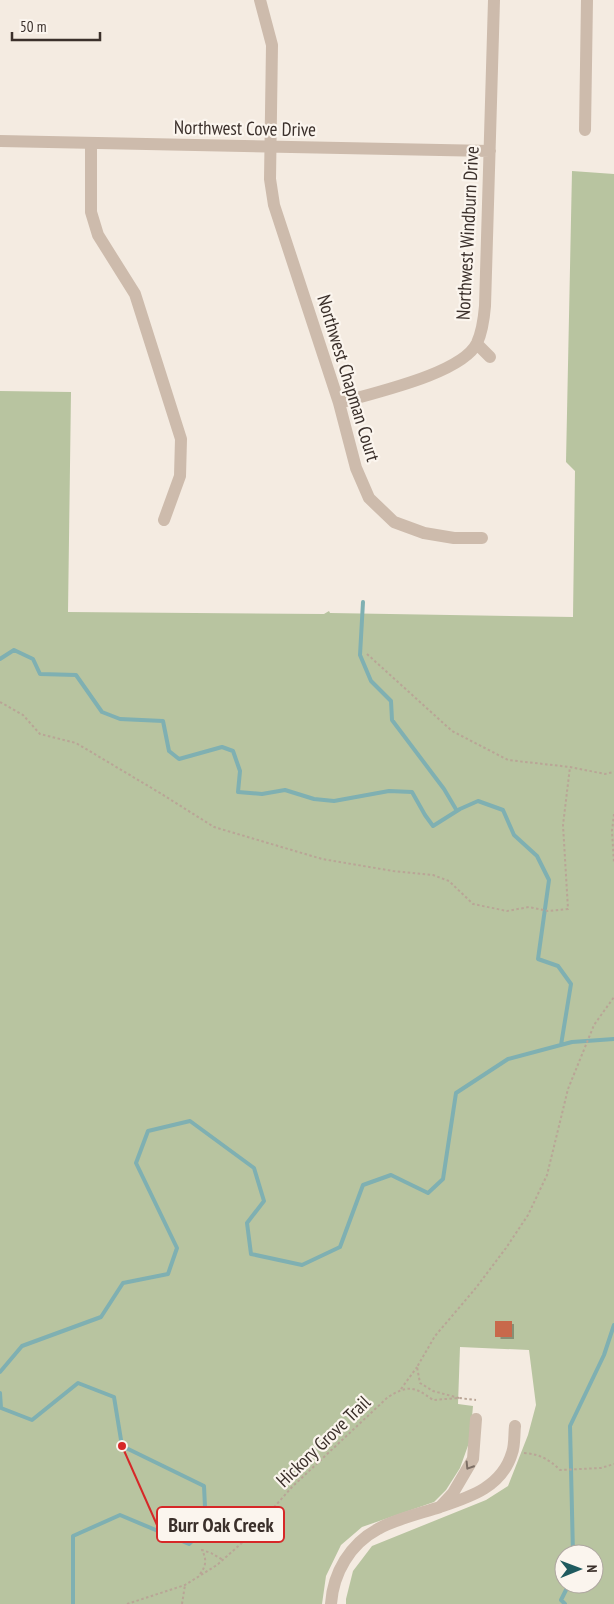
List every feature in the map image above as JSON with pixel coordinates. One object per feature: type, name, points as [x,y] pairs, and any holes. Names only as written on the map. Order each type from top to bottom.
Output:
[{"type":"street","name":"Northwest Windburn Drive","points":[[338,403],[438,373],[464,359],[477,344],[483,324],[485,306],[494,0]]},
{"type":"street","points":[[585,130],[587,0]]},
{"type":"street","name":"Northwest Chapman Court","points":[[264,1],[272,45],[270,179],[274,205],[338,403],[356,468],[369,498],[394,522],[424,533],[454,538],[482,538]]},
{"type":"street","name":"Northwest Cove Drive","points":[[0,142],[490,151]]},
{"type":"street","points":[[91,143],[91,212],[98,235],[135,294],[181,439],[180,476],[164,520]]},
{"type":"street","points":[[477,344],[490,357]]},
{"type":"street","points":[[440,1507],[453,1493],[473,1459],[476,1419]]},
{"type":"street","points":[[331,1604],[332,1589],[344,1562],[359,1541],[379,1528],[470,1497],[489,1486],[501,1476],[513,1452],[515,1426]]},
{"type":"path","points":[[367,654],[452,731],[508,760],[570,767],[605,774],[614,772]]},
{"type":"path","points":[[0,702],[24,714],[40,734],[76,743],[214,827],[322,859],[393,871],[433,875],[449,880],[473,904],[506,910],[529,907],[548,911],[568,909],[564,826],[570,767]]},
{"type":"path","points":[[614,814],[612,831],[614,863]]},
{"type":"path","name":"Hickory Grove Trail","points":[[127,1604],[185,1585],[223,1560],[244,1541],[299,1481],[388,1397],[401,1389],[417,1368],[435,1336],[475,1289],[528,1215],[547,1175],[568,1089],[594,1025],[614,997]]},
{"type":"path","points":[[417,1368],[420,1383],[433,1391],[459,1398],[476,1400]]},
{"type":"path","points":[[401,1389],[414,1388],[433,1400],[459,1398]]},
{"type":"path","points":[[513,1452],[536,1454],[551,1461],[560,1470],[600,1468],[614,1464]]},
{"type":"path","points":[[199,1576],[205,1568],[206,1557],[202,1550],[211,1552],[223,1560]]},
{"type":"path","points":[[182,1604],[185,1585]]},
{"type":"green space","points":[[572,171],[614,174],[614,1604],[346,1604],[353,1571],[372,1546],[486,1500],[508,1486],[528,1435],[536,1405],[529,1350],[460,1347],[458,1404],[473,1406],[470,1440],[460,1468],[446,1490],[434,1502],[362,1527],[341,1545],[326,1576],[322,1604],[0,1604],[0,391],[71,392],[68,612],[324,614],[329,611],[330,613],[573,617],[575,471],[566,462]]},
{"type":"building","points":[[495,1321],[512,1321],[512,1337],[495,1337]]},
{"type":"waterway","points":[[363,602],[360,655],[371,681],[391,701],[392,720],[444,789],[457,811]]},
{"type":"waterway","points":[[0,659],[14,650],[33,659],[40,674],[76,675],[102,712],[120,719],[163,721],[169,751],[179,759],[222,747],[233,751],[240,771],[238,792],[262,794],[285,790],[314,799],[334,801],[389,791],[412,792],[433,826],[460,809],[478,801],[503,810],[514,835],[537,856],[549,880],[538,959],[558,966],[571,984],[561,1045]]},
{"type":"waterway","points":[[0,1372],[22,1346],[101,1317],[123,1283],[168,1274],[177,1248],[136,1163],[148,1131],[190,1121],[254,1168],[264,1201],[247,1223],[251,1254],[302,1265],[340,1247],[363,1185],[391,1175],[428,1193],[443,1179],[456,1093],[508,1059],[572,1042],[614,1039]]},
{"type":"waterway","points":[[573,1544],[570,1426],[604,1355],[614,1325]]},
{"type":"waterway","points":[[0,1393],[1,1408],[32,1420],[78,1383],[114,1397],[122,1446],[204,1486],[206,1528],[189,1544],[120,1515],[73,1536],[73,1604]]},
{"type":"waterway","points":[[564,1594],[561,1600],[565,1604]]},
{"type":"place","name":"Burr Oak Creek","points":[[122,1446]]}]
